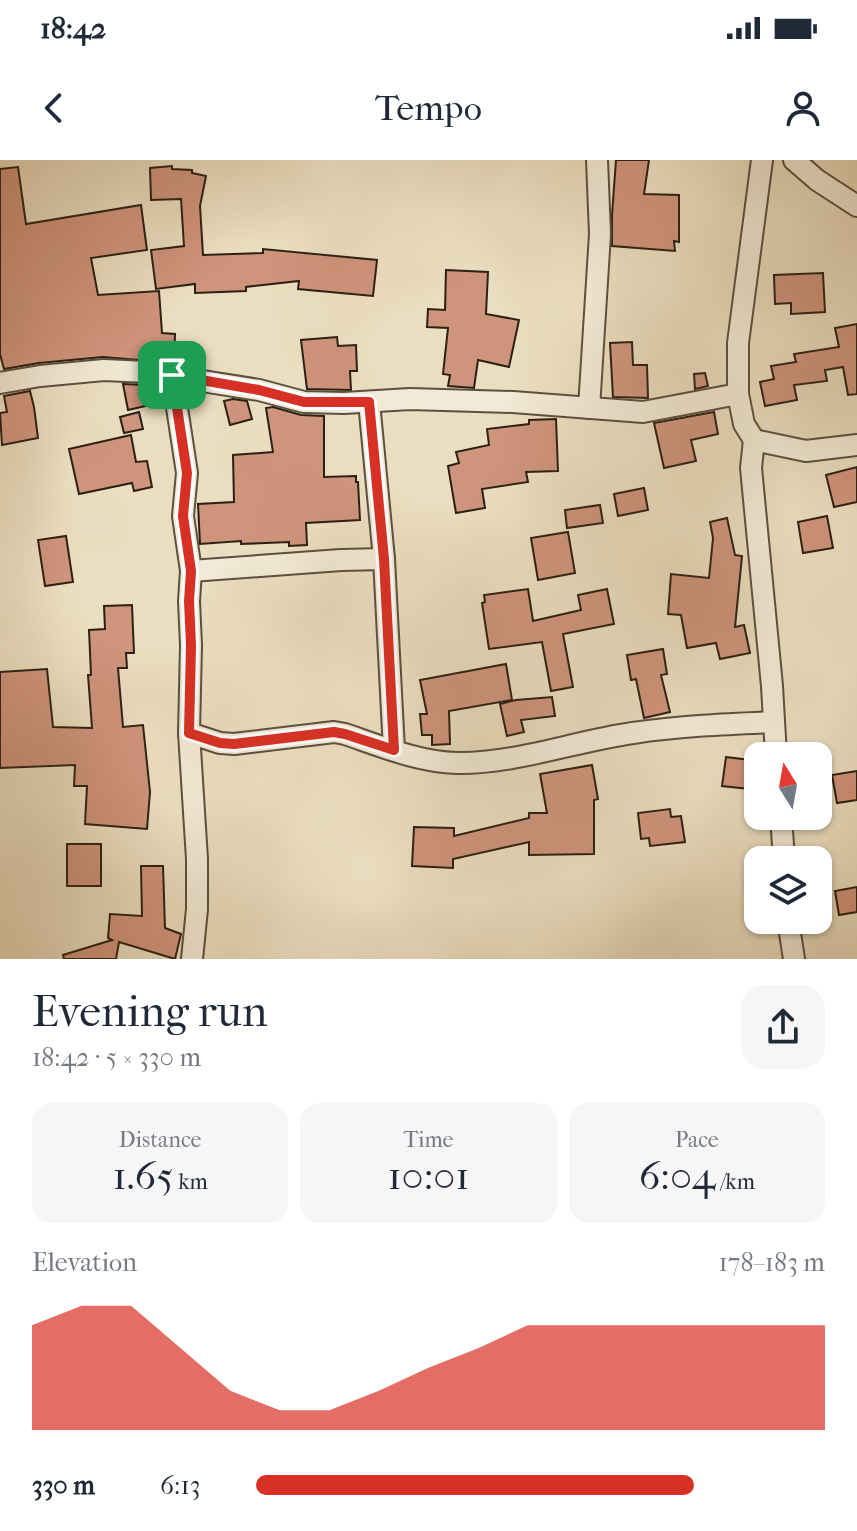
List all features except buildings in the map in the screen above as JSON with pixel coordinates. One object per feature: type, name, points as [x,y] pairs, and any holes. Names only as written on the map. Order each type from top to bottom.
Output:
[{"type":"street","points":[[589,408],[600,234],[597,160]]},
{"type":"street","points":[[762,160],[738,343],[738,394],[744,424],[754,440],[751,468],[775,742]]},
{"type":"street","points":[[794,160],[817,180],[857,206]]},
{"type":"street","points":[[0,383],[104,370],[172,375],[259,390],[304,402],[410,399],[513,402],[643,412],[738,394]]},
{"type":"street","points":[[172,375],[187,473],[183,516],[191,571],[189,733],[197,859],[197,909],[192,959]]},
{"type":"street","points":[[369,402],[384,559],[394,750]]},
{"type":"street","points":[[754,440],[806,451],[857,445]]},
{"type":"street","points":[[191,571],[384,559]]},
{"type":"street","points":[[189,733],[234,744],[334,732],[437,760],[471,763],[501,760],[632,733],[773,722]]},
{"type":"street","points":[[790,934],[794,959]]},
{"type":"route","points":[[172,375],[259,390],[304,402],[369,402],[384,559],[394,750],[334,732],[234,744],[189,733],[191,571],[183,516],[187,473],[172,375]]}]
